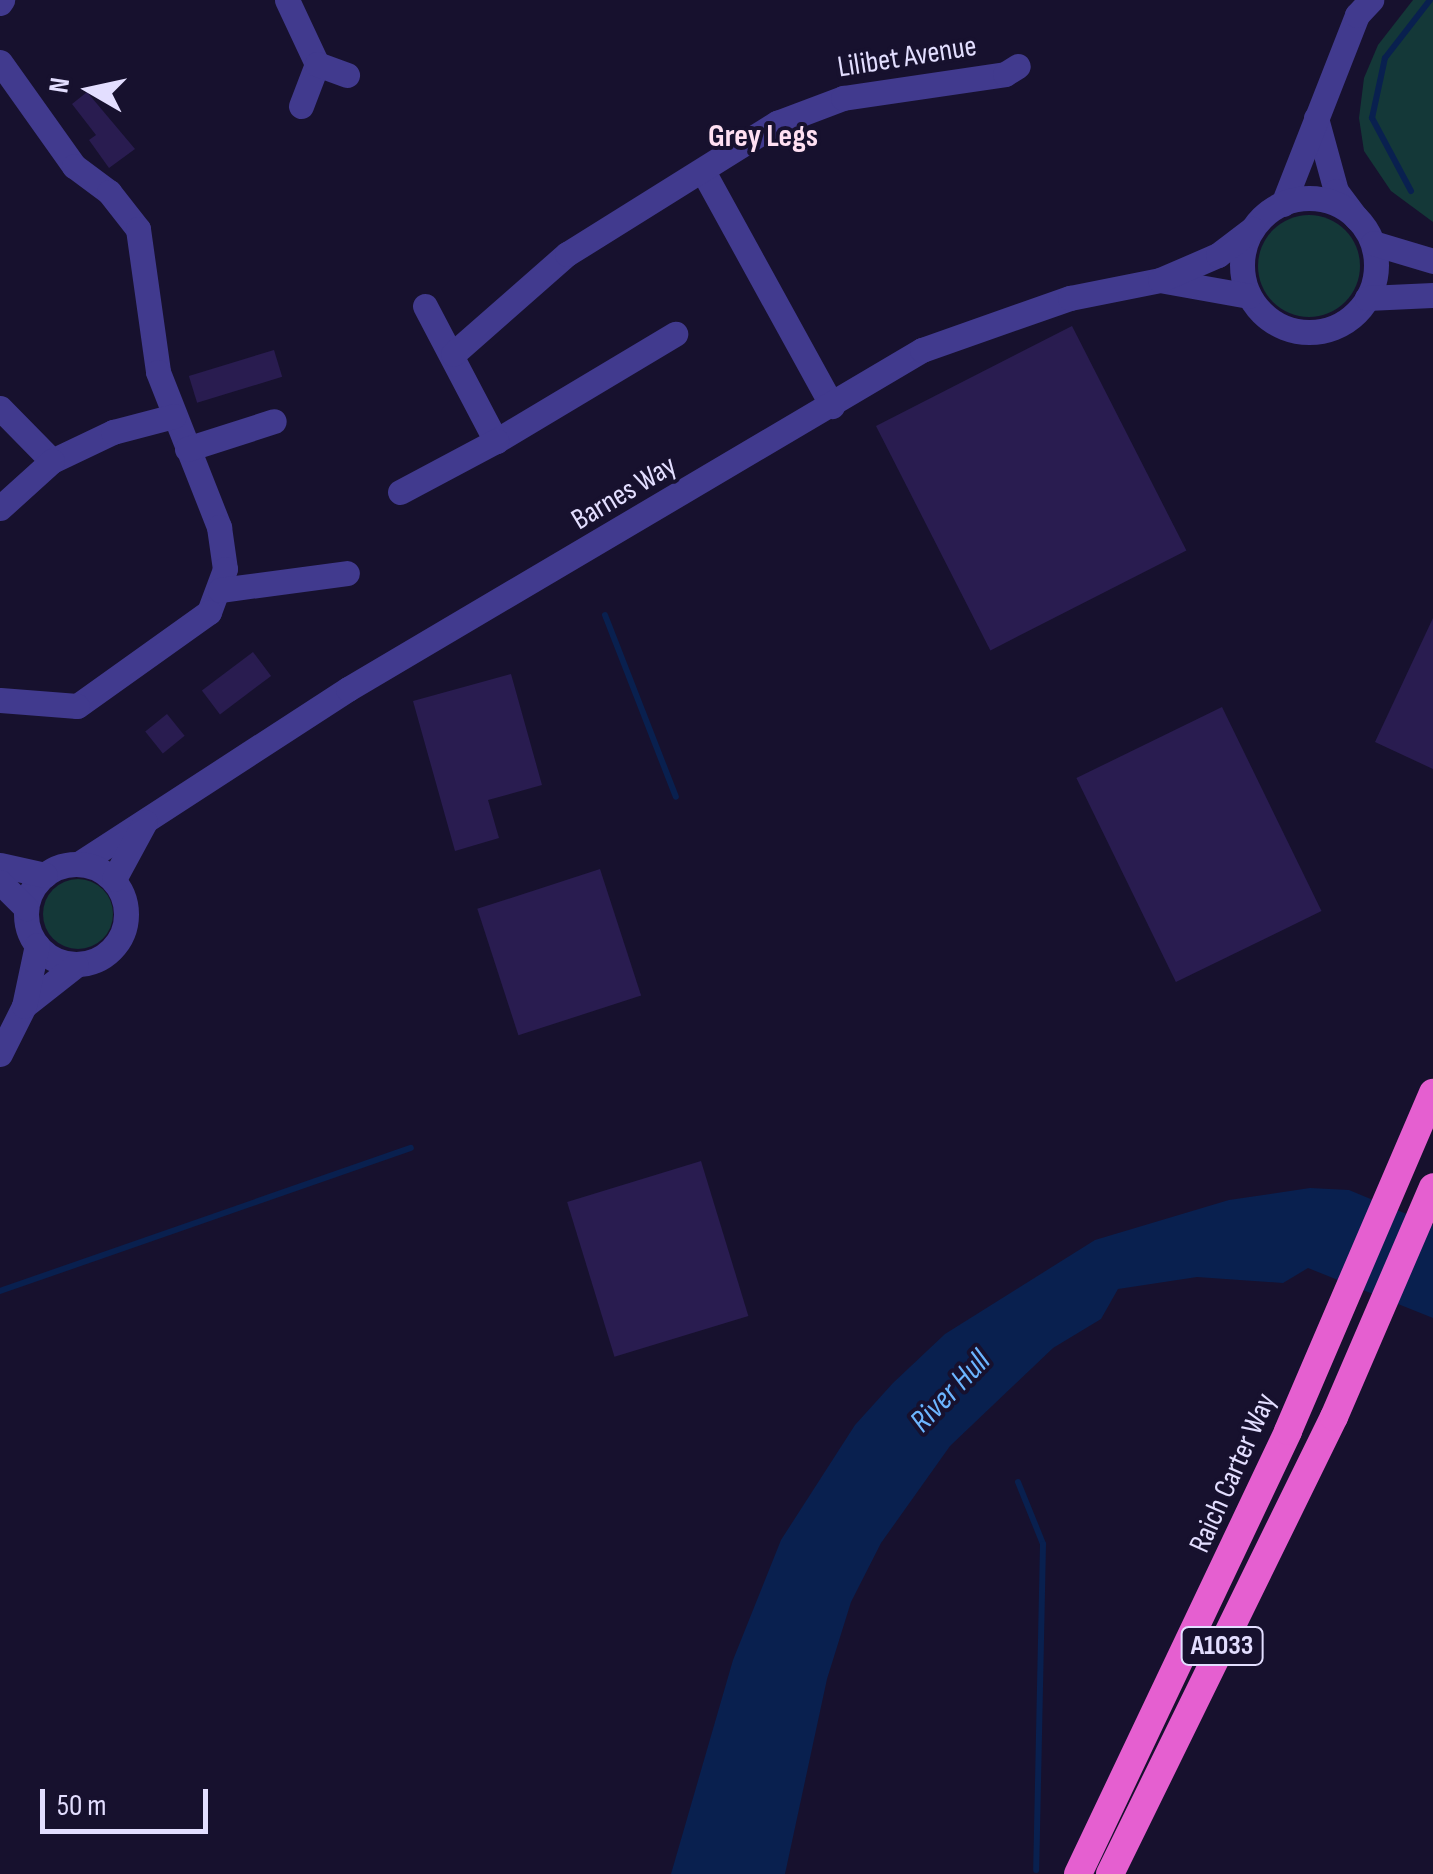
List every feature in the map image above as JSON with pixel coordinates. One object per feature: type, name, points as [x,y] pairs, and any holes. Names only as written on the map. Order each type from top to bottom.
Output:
[{"type":"highway","name":"Raich Carter Way","points":[[1078,1874],[1288,1431],[1433,1093]]},
{"type":"highway","name":"A1033","points":[[1110,1874],[1334,1418],[1433,1186]]},
{"type":"street","points":[[286,0],[316,64],[346,75]]},
{"type":"street","points":[[1316,118],[1336,191],[1372,243],[1376,272],[1367,298],[1343,323],[1306,332],[1271,321],[1249,296],[1242,262],[1252,229],[1282,204],[1316,118],[1357,15],[1371,0]]},
{"type":"street","points":[[0,62],[74,166],[108,192],[138,229],[158,372],[219,527],[225,569],[220,590],[208,612],[77,706],[0,700]]},
{"type":"street","points":[[301,106],[316,64]]},
{"type":"street","name":"Lilibet Avenue","points":[[453,354],[567,254],[704,173],[777,123],[843,98],[1005,74],[1018,66]]},
{"type":"street","points":[[704,173],[832,406]]},
{"type":"street","points":[[1282,204],[1321,200],[1356,218]]},
{"type":"street","name":"Barnes Way","points":[[80,864],[348,688],[922,350],[1070,298],[1160,280],[1218,255],[1252,229]]},
{"type":"street","points":[[1372,243],[1433,261]]},
{"type":"street","name":"Barnes Way","points":[[1160,280],[1249,296]]},
{"type":"street","points":[[1367,298],[1433,295]]},
{"type":"street","points":[[425,306],[496,440]]},
{"type":"street","points":[[400,492],[674,334]]},
{"type":"street","points":[[0,408],[52,461]]},
{"type":"street","points":[[0,508],[52,461],[113,432],[174,416]]},
{"type":"street","points":[[187,449],[274,421]]},
{"type":"street","points":[[220,590],[346,573]]},
{"type":"street","name":"Barnes Way","points":[[114,879],[147,819]]},
{"type":"street","points":[[26,908],[31,888],[44,876],[80,864],[114,879],[128,910],[123,938],[104,958],[76,965],[53,961],[36,944]]},
{"type":"street","points":[[0,865],[44,876]]},
{"type":"street","points":[[0,882],[26,908],[36,944],[24,1006],[0,1054]]},
{"type":"street","points":[[24,1006],[76,965]]},
{"type":"green space","points":[[1413,0],[1433,0],[1433,222],[1391,191],[1364,151],[1359,118],[1364,78],[1378,45]]},
{"type":"green space","points":[[1309,215],[1328,219],[1345,230],[1356,247],[1360,266],[1356,285],[1345,302],[1328,313],[1309,317],[1290,313],[1273,302],[1262,285],[1258,266],[1262,247],[1273,230],[1290,219]]},
{"type":"green space","points":[[78,879],[102,890],[113,914],[102,938],[78,949],[54,938],[43,914],[54,890]]},
{"type":"water","name":"River Hull","points":[[1310,1188],[1349,1190],[1433,1225],[1433,1318],[1308,1268],[1283,1283],[1197,1277],[1118,1289],[1101,1319],[1053,1348],[950,1446],[881,1543],[851,1602],[827,1679],[785,1874],[671,1874],[733,1660],[781,1540],[855,1425],[893,1383],[945,1334],[1095,1240],[1229,1200]]},
{"type":"building","points":[[87,92],[135,149],[109,168],[89,140],[96,135],[72,104]]},
{"type":"building","points":[[1072,326],[1186,551],[990,650],[876,426]]},
{"type":"building","points":[[274,350],[282,377],[197,403],[189,376]]},
{"type":"building","points":[[1433,618],[1433,769],[1375,742]]},
{"type":"building","points":[[253,652],[271,676],[220,714],[202,691]]},
{"type":"building","points":[[511,674],[542,785],[488,800],[499,838],[455,851],[413,701]]},
{"type":"building","points":[[1222,707],[1322,911],[1176,982],[1076,778]]},
{"type":"building","points":[[167,714],[185,736],[163,753],[145,732]]},
{"type":"building","points":[[600,869],[641,995],[518,1035],[477,909]]},
{"type":"building","points":[[701,1161],[748,1316],[614,1357],[567,1202]]},
{"type":"waterway","points":[[1411,191],[1372,118],[1385,58],[1430,0]]},
{"type":"waterway","points":[[605,615],[676,797]]},
{"type":"waterway","points":[[0,1291],[411,1148]]},
{"type":"waterway","points":[[1018,1482],[1043,1544],[1036,1870]]},
{"type":"district","name":"Grey Legs","points":[[763,137]]}]
